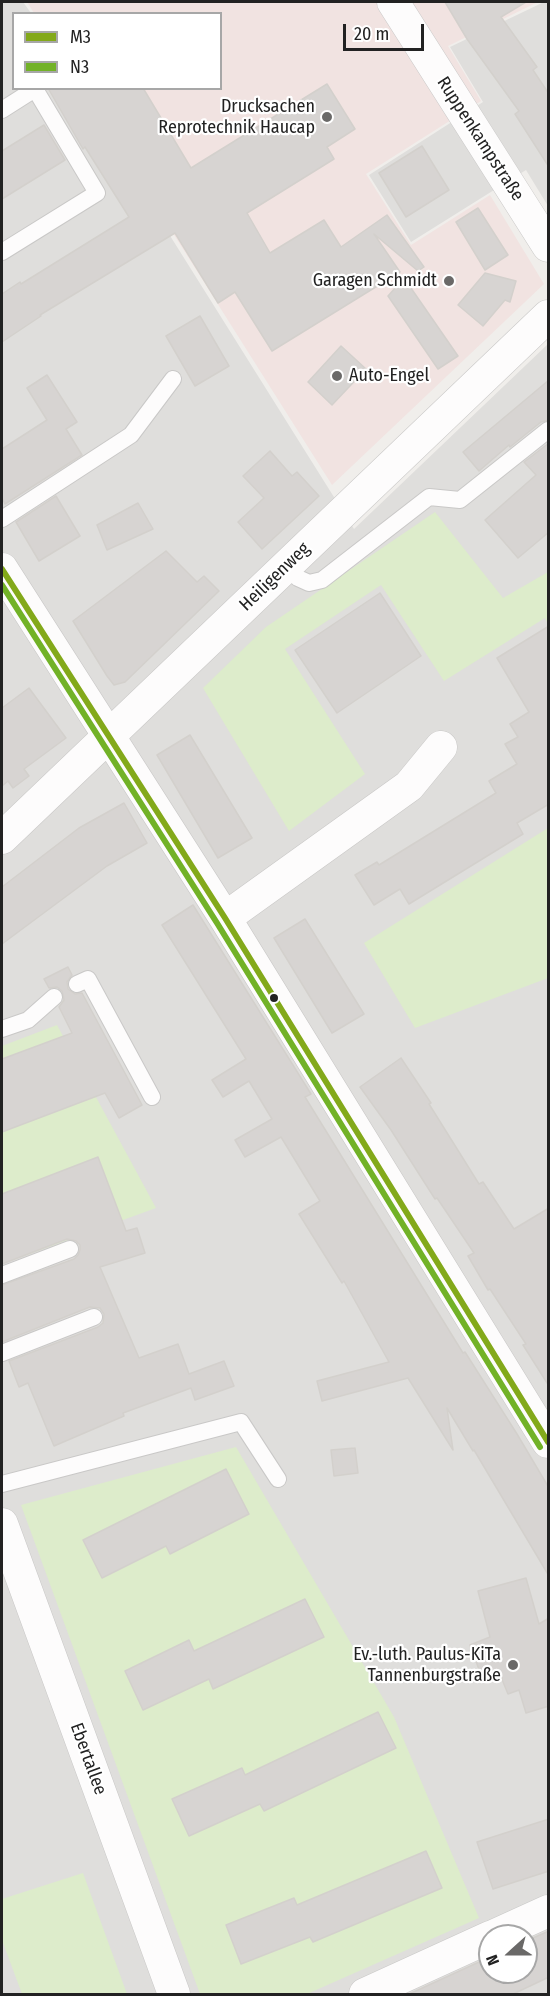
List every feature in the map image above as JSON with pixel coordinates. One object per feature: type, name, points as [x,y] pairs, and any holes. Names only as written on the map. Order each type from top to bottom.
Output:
[{"type":"street","name":"Ruppenkampstraße","points":[[393,2],[549,246]]},
{"type":"street","name":"Heiligenweg","points":[[2,838],[549,316]]},
{"type":"street","points":[[2,569],[225,918],[549,1442]]},
{"type":"street","points":[[225,918],[409,786],[441,747]]},
{"type":"street","name":"Ebertallee","points":[[2,1524],[174,1995]]},
{"type":"street","points":[[520,1924],[549,1911]]},
{"type":"street","points":[[365,1995],[478,1943]]},
{"type":"lane","points":[[2,110],[35,90],[97,193],[2,252]]},
{"type":"lane","points":[[2,519],[131,435],[173,379]]},
{"type":"lane","points":[[286,566],[298,578],[309,583],[321,580],[429,497],[460,500],[549,430]]},
{"type":"lane","points":[[77,984],[88,979],[152,1097]]},
{"type":"lane","points":[[2,1029],[28,1020],[54,997]]},
{"type":"lane","points":[[2,1275],[70,1249]]},
{"type":"lane","points":[[2,1353],[94,1317]]},
{"type":"lane","points":[[2,1484],[241,1422],[278,1479]]},
{"type":"shaded area","points":[[2,2],[23,2],[30,12],[12,12],[12,90],[79,90],[354,529],[548,344],[548,1994],[2,1994]]},
{"type":"shaded area","points":[[27,2],[538,2],[448,46],[481,101],[366,174],[411,245],[490,195],[544,284],[332,485],[83,90],[222,90],[222,12],[33,12]]},
{"type":"shaded area","points":[[548,2],[548,206],[526,170],[411,242],[369,175],[483,102],[450,47]]},
{"type":"green space","points":[[435,512],[503,598],[548,572],[548,624],[545,618],[444,681],[381,585],[285,649],[365,774],[289,831],[203,688],[266,627]]},
{"type":"green space","points":[[548,828],[548,978],[415,1028],[364,943]]},
{"type":"green space","points":[[57,1025],[156,1208],[2,1264],[2,1046]]},
{"type":"green space","points":[[236,1447],[394,1717],[479,1918],[307,1994],[200,1994],[21,1505]]},
{"type":"green space","points":[[83,1873],[127,1994],[22,1994],[2,1940],[2,1899]]},
{"type":"building","points":[[445,2],[526,2],[501,17],[537,67],[533,70],[549,94],[549,167],[515,114],[519,111],[467,39]]},
{"type":"building","points":[[327,84],[355,129],[327,147],[334,159],[247,213],[270,253],[324,220],[341,247],[387,215],[424,267],[418,271],[374,234],[400,272],[272,351],[235,292],[218,303],[175,233],[40,315],[2,342],[2,294],[129,217],[85,147],[83,149],[49,90],[144,90],[191,168]]},
{"type":"building","points":[[44,125],[65,160],[2,199],[2,151]]},
{"type":"building","points":[[422,146],[449,190],[406,217],[379,173]]},
{"type":"building","points":[[478,208],[508,255],[485,270],[456,222]]},
{"type":"building","points":[[485,273],[516,281],[510,302],[505,300],[483,326],[458,305]]},
{"type":"building","points":[[404,278],[458,356],[438,369],[388,296]]},
{"type":"building","points":[[200,316],[229,366],[195,386],[166,336]]},
{"type":"building","points":[[341,346],[366,369],[332,405],[308,382]]},
{"type":"building","points":[[47,375],[77,422],[66,429],[82,455],[5,504],[2,498],[2,449],[47,420],[27,388]]},
{"type":"building","points":[[549,380],[549,420],[541,422],[510,447],[509,445],[479,471],[463,452]]},
{"type":"building","points":[[549,443],[549,532],[518,558],[485,520],[536,475],[524,462]]},
{"type":"building","points":[[270,451],[292,476],[297,472],[319,496],[262,549],[238,522],[264,498],[243,476]]},
{"type":"building","points":[[56,496],[80,536],[39,561],[16,522]]},
{"type":"building","points":[[138,503],[153,529],[107,550],[97,525]]},
{"type":"building","points":[[166,551],[197,582],[204,576],[219,591],[125,682],[114,685],[73,621]]},
{"type":"building","points":[[380,593],[421,656],[337,713],[295,650]]},
{"type":"building","points":[[549,626],[549,804],[517,823],[523,834],[409,904],[400,889],[374,905],[355,875],[377,862],[379,865],[496,793],[489,781],[517,764],[505,744],[518,737],[510,724],[529,712],[497,658]]},
{"type":"building","points":[[29,688],[66,738],[24,769],[29,776],[13,788],[8,781],[2,786],[2,708]]},
{"type":"building","points":[[190,735],[252,838],[218,858],[157,755]]},
{"type":"building","points":[[124,803],[147,843],[107,866],[2,944],[2,887],[79,828]]},
{"type":"building","points":[[193,905],[311,1094],[305,1097],[549,1488],[549,1576],[447,1408],[453,1450],[408,1378],[322,1401],[317,1381],[389,1362],[344,1281],[342,1283],[299,1214],[320,1201],[281,1137],[245,1157],[235,1140],[272,1119],[249,1081],[223,1097],[212,1080],[246,1059],[162,925]]},
{"type":"building","points":[[305,919],[364,1014],[332,1033],[274,938]]},
{"type":"building","points":[[68,967],[72,975],[67,982],[68,989],[75,994],[82,993],[142,1105],[119,1118],[105,1093],[2,1132],[2,1059],[72,1033],[59,1007],[64,1000],[62,991],[57,987],[49,988],[44,979]]},
{"type":"building","points":[[401,1058],[431,1103],[429,1104],[479,1184],[483,1182],[514,1229],[549,1208],[549,1386],[523,1345],[526,1344],[490,1289],[488,1290],[468,1256],[474,1253],[360,1087]]},
{"type":"building","points":[[98,1157],[126,1231],[137,1228],[145,1253],[100,1267],[139,1358],[178,1344],[189,1374],[224,1361],[234,1386],[195,1400],[191,1388],[123,1413],[124,1416],[54,1446],[28,1383],[19,1387],[9,1361],[98,1327],[103,1323],[104,1314],[100,1308],[90,1307],[2,1342],[2,1285],[74,1259],[78,1255],[80,1245],[76,1241],[67,1239],[2,1264],[2,1194]]},
{"type":"building","points":[[355,1448],[358,1473],[334,1476],[331,1450]]},
{"type":"building","points":[[226,1469],[249,1514],[170,1554],[166,1546],[102,1578],[83,1540]]},
{"type":"building","points":[[526,1578],[539,1624],[549,1618],[549,1706],[526,1713],[519,1690],[508,1694],[501,1677],[484,1683],[470,1645],[490,1637],[478,1591]]},
{"type":"building","points":[[305,1599],[324,1637],[213,1689],[209,1679],[143,1710],[125,1671],[189,1640],[194,1651]]},
{"type":"building","points":[[378,1712],[396,1748],[264,1811],[260,1804],[189,1836],[172,1799],[242,1768],[245,1775]]},
{"type":"building","points":[[549,1819],[549,1871],[493,1889],[477,1842]]},
{"type":"building","points":[[426,1851],[442,1888],[313,1942],[310,1937],[241,1964],[226,1925],[294,1898],[297,1905]]},
{"type":"building","points":[[549,1931],[549,1977],[538,1982],[538,1936]]},
{"type":"building","points":[[478,1962],[478,1984],[534,1984],[511,1995],[407,1995]]},
{"type":"transit line","name":"M3","points":[[2,569],[225,918],[548,1442]]},
{"type":"transit line","name":"N3","points":[[2,585],[217,923],[540,1447]]},
{"type":"place","name":"Drucksachen Reprotechnik Haucap","points":[[327,117]]},
{"type":"place","name":"Garagen Schmidt","points":[[449,281]]},
{"type":"place","name":"Auto-Engel","points":[[337,376]]},
{"type":"place","name":"Ev.-luth. Paulus-KiTa Tannenburgstraße","points":[[513,1665]]}]
